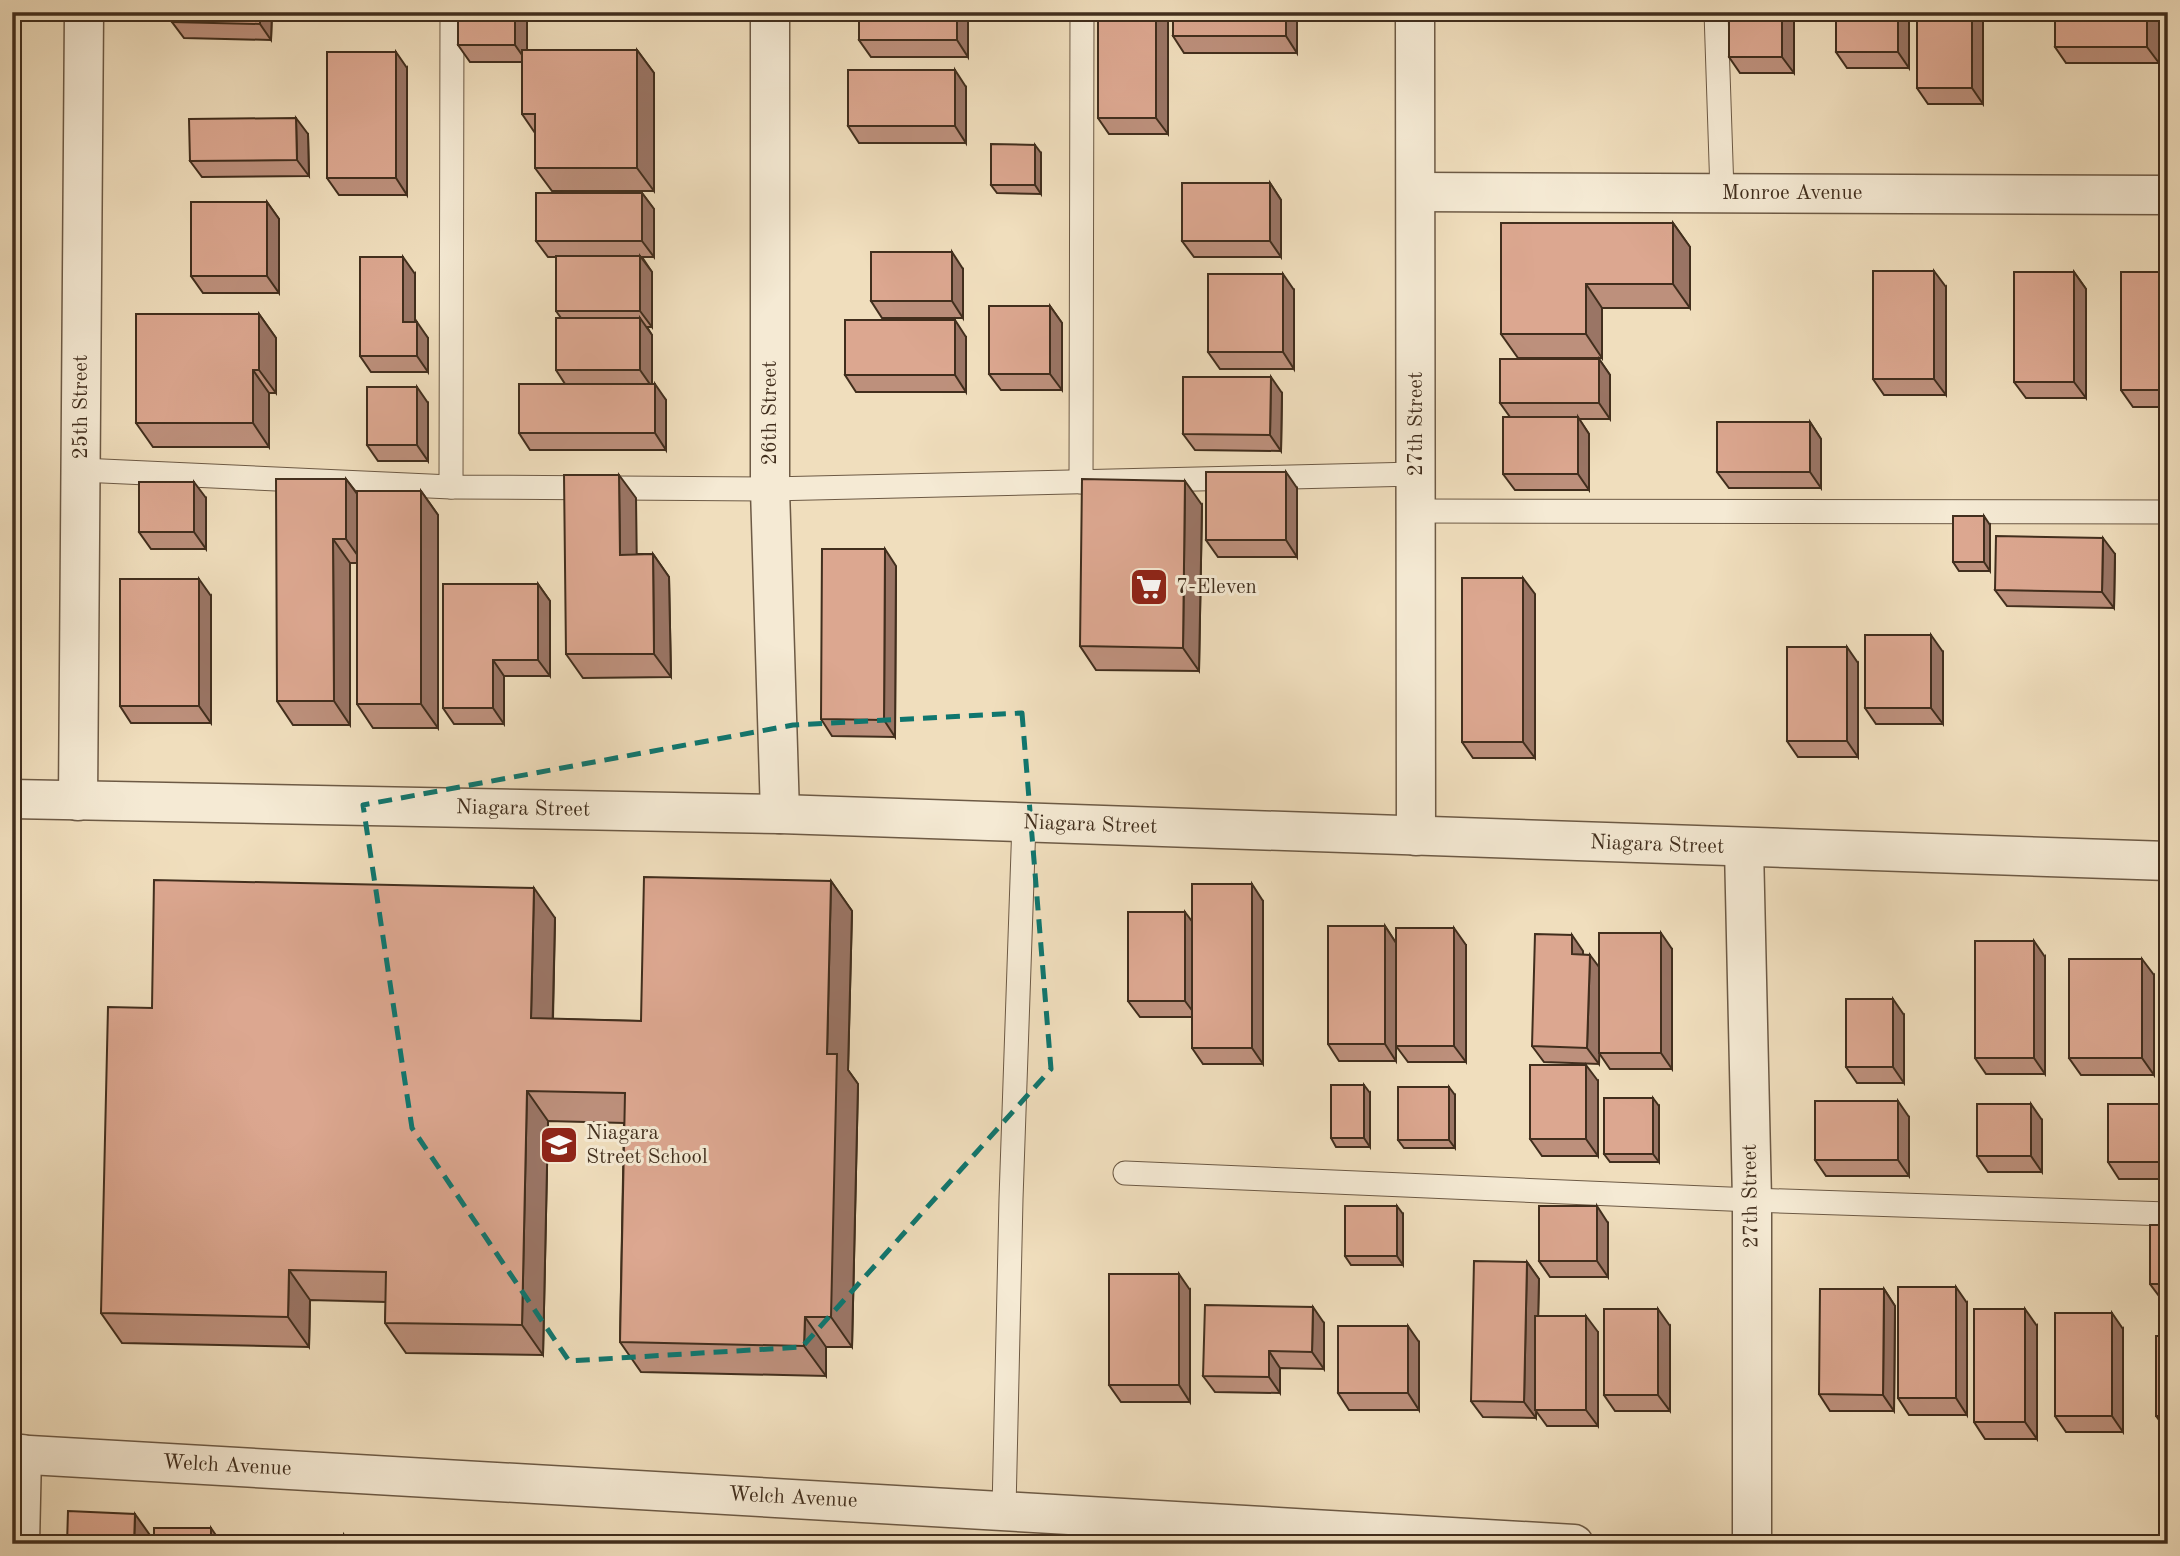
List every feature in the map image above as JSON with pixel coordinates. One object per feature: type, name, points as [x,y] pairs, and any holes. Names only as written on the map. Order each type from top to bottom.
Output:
[{"type":"street","name":"25th Street","points":[[78,801],[84,12]]},
{"type":"street","name":"26th Street","points":[[770,12],[770,489],[780,814]]},
{"type":"street","name":"27th Street","points":[[1415,12],[1416,836]]},
{"type":"street","name":"Monroe Avenue","points":[[1416,192],[2168,195]]},
{"type":"street","name":"Niagara Street","points":[[12,799],[780,814],[2168,861]]},
{"type":"street","name":"27th Street","points":[[1744,848],[1752,1200],[1752,1544]]},
{"type":"street","name":"Welch Avenue","points":[[17,1454],[1574,1544]]},
{"type":"street","points":[[17,1454],[20,1544]]},
{"type":"lane","points":[[451,487],[452,12]]},
{"type":"lane","points":[[1081,482],[1082,12]]},
{"type":"lane","points":[[1716,12],[1721,192]]},
{"type":"lane","points":[[81,470],[451,487],[770,489],[1081,482],[2168,512]]},
{"type":"lane","points":[[1004,1510],[1024,822]]},
{"type":"lane","points":[[1125,1173],[1752,1200],[2168,1214]]},
{"type":"highlighted area","points":[[1022,713],[1051,1069],[802,1347],[569,1361],[412,1128],[363,805],[793,725]]},
{"type":"building","points":[[173,12],[260,12],[260,24],[172,22]]},
{"type":"building","points":[[458,12],[515,12],[515,45],[458,45]]},
{"type":"building","points":[[859,12],[957,12],[957,40],[859,40]]},
{"type":"building","points":[[1098,12],[1156,12],[1156,118],[1098,118]]},
{"type":"building","points":[[1173,12],[1286,12],[1286,36],[1173,36]]},
{"type":"building","points":[[1729,12],[1782,12],[1782,57],[1729,57]]},
{"type":"building","points":[[1836,12],[1898,12],[1898,52],[1836,52]]},
{"type":"building","points":[[1917,12],[1972,12],[1972,88],[1917,88]]},
{"type":"building","points":[[2055,12],[2147,12],[2147,47],[2055,47]]},
{"type":"building","points":[[522,50],[637,50],[637,168],[535,168],[535,114],[522,114]]},
{"type":"building","points":[[327,52],[396,52],[396,178],[327,178]]},
{"type":"building","points":[[848,70],[955,70],[955,126],[848,126]]},
{"type":"building","points":[[296,118],[297,160],[190,161],[189,119]]},
{"type":"building","points":[[991,144],[1035,145],[1035,185],[991,185]]},
{"type":"building","points":[[1182,183],[1270,183],[1270,241],[1182,241]]},
{"type":"building","points":[[536,193],[642,193],[642,241],[536,241]]},
{"type":"building","points":[[191,202],[267,202],[267,276],[191,276]]},
{"type":"building","points":[[1501,223],[1673,223],[1673,284],[1586,284],[1586,334],[1501,334]]},
{"type":"building","points":[[871,252],[952,252],[952,301],[871,301]]},
{"type":"building","points":[[556,256],[640,256],[640,311],[556,311]]},
{"type":"building","points":[[360,257],[403,257],[403,322],[417,322],[417,356],[360,356]]},
{"type":"building","points":[[1873,271],[1934,271],[1934,379],[1873,379]]},
{"type":"building","points":[[2014,272],[2074,272],[2074,382],[2014,382]]},
{"type":"building","points":[[2121,272],[2168,272],[2168,390],[2121,390]]},
{"type":"building","points":[[1208,274],[1283,274],[1283,352],[1208,352]]},
{"type":"building","points":[[989,306],[1050,306],[1050,374],[989,374]]},
{"type":"building","points":[[136,314],[259,314],[259,370],[253,370],[253,423],[136,423]]},
{"type":"building","points":[[556,318],[640,318],[640,370],[556,370]]},
{"type":"building","points":[[845,320],[955,320],[955,375],[845,375]]},
{"type":"building","points":[[1500,359],[1599,359],[1599,403],[1500,403]]},
{"type":"building","points":[[1183,377],[1271,377],[1270,435],[1183,434]]},
{"type":"building","points":[[519,384],[655,384],[655,433],[519,433]]},
{"type":"building","points":[[367,387],[417,387],[417,445],[367,445]]},
{"type":"building","points":[[1503,417],[1578,417],[1578,474],[1503,474]]},
{"type":"building","points":[[1717,422],[1810,422],[1810,472],[1717,472]]},
{"type":"building","points":[[1206,472],[1286,472],[1286,540],[1206,540]]},
{"type":"building","points":[[564,475],[619,475],[620,555],[653,554],[654,654],[566,654]]},
{"type":"building","points":[[276,479],[346,479],[346,539],[333,539],[334,701],[277,701]]},
{"type":"building","name":"7-Eleven","points":[[1082,479],[1185,481],[1183,648],[1080,646]]},
{"type":"building","points":[[139,482],[194,482],[194,532],[139,532]]},
{"type":"building","points":[[357,491],[421,491],[421,704],[357,704]]},
{"type":"building","points":[[1953,516],[1984,516],[1984,562],[1953,562]]},
{"type":"building","points":[[1996,536],[2103,538],[2102,592],[1995,590]]},
{"type":"building","points":[[822,549],[885,549],[884,720],[821,719]]},
{"type":"building","points":[[1462,578],[1523,578],[1523,742],[1462,742]]},
{"type":"building","points":[[120,579],[199,579],[199,706],[120,706]]},
{"type":"building","points":[[443,584],[538,584],[538,660],[493,660],[493,708],[443,708]]},
{"type":"building","points":[[1865,635],[1931,635],[1931,708],[1865,708]]},
{"type":"building","points":[[1787,647],[1847,647],[1847,741],[1787,741]]},
{"type":"building","points":[[644,877],[831,881],[827,1054],[837,1054],[831,1317],[805,1317],[804,1346],[620,1342],[625,1093],[527,1091],[522,1325],[385,1323],[386,1272],[289,1270],[288,1317],[101,1313],[108,1007],[152,1008],[154,880],[534,888],[531,1018],[641,1021]]},
{"type":"building","points":[[1192,884],[1252,884],[1252,1048],[1192,1048]]},
{"type":"building","points":[[1128,912],[1185,912],[1185,1001],[1128,1001]]},
{"type":"building","points":[[1328,926],[1385,926],[1385,1044],[1328,1044]]},
{"type":"building","points":[[1396,928],[1454,928],[1454,1046],[1396,1046]]},
{"type":"building","points":[[1599,933],[1661,933],[1661,1053],[1599,1053]]},
{"type":"building","points":[[1535,934],[1572,935],[1572,954],[1590,955],[1587,1048],[1532,1046]]},
{"type":"building","points":[[1975,941],[2034,941],[2034,1058],[1975,1058]]},
{"type":"building","points":[[2069,959],[2142,959],[2142,1058],[2069,1058]]},
{"type":"building","points":[[1846,999],[1893,999],[1893,1067],[1846,1067]]},
{"type":"building","points":[[1530,1065],[1586,1065],[1586,1139],[1530,1139]]},
{"type":"building","points":[[1331,1085],[1364,1085],[1364,1138],[1331,1138]]},
{"type":"building","points":[[1398,1087],[1449,1087],[1449,1140],[1398,1140]]},
{"type":"building","points":[[1604,1098],[1653,1098],[1653,1154],[1604,1154]]},
{"type":"building","points":[[1815,1101],[1898,1101],[1898,1160],[1815,1160]]},
{"type":"building","points":[[1977,1104],[2031,1104],[2031,1156],[1977,1156]]},
{"type":"building","points":[[2108,1104],[2165,1104],[2165,1162],[2108,1162]]},
{"type":"building","points":[[1345,1206],[1397,1206],[1397,1256],[1345,1256]]},
{"type":"building","points":[[1539,1206],[1597,1206],[1597,1261],[1539,1261]]},
{"type":"building","points":[[2150,1225],[2168,1225],[2168,1284],[2150,1284]]},
{"type":"building","points":[[1474,1261],[1527,1262],[1524,1402],[1471,1401]]},
{"type":"building","points":[[1109,1274],[1179,1274],[1179,1385],[1109,1385]]},
{"type":"building","points":[[1898,1287],[1956,1287],[1956,1398],[1898,1398]]},
{"type":"building","points":[[1820,1289],[1884,1289],[1883,1395],[1819,1394]]},
{"type":"building","points":[[1205,1305],[1313,1307],[1312,1352],[1269,1351],[1269,1377],[1203,1376]]},
{"type":"building","points":[[1604,1309],[1658,1309],[1658,1395],[1604,1395]]},
{"type":"building","points":[[1974,1309],[2025,1309],[2025,1422],[1974,1422]]},
{"type":"building","points":[[2055,1313],[2112,1313],[2112,1416],[2055,1416]]},
{"type":"building","points":[[1535,1316],[1586,1316],[1586,1410],[1535,1410]]},
{"type":"building","points":[[1338,1326],[1408,1326],[1408,1393],[1338,1393]]},
{"type":"building","points":[[2156,1336],[2168,1336],[2168,1416],[2156,1416]]},
{"type":"building","points":[[68,1511],[135,1514],[134,1544],[67,1544]]},
{"type":"building","points":[[154,1528],[211,1528],[211,1544],[154,1544]]},
{"type":"building","points":[[295,1535],[344,1535],[344,1544],[295,1544]]},
{"type":"building","points":[[400,1542],[400,1544],[355,1544]]},
{"type":"place","name":"7-Eleven","points":[[1149,587]]},
{"type":"place","name":"Niagara Street School","points":[[559,1145]]}]
